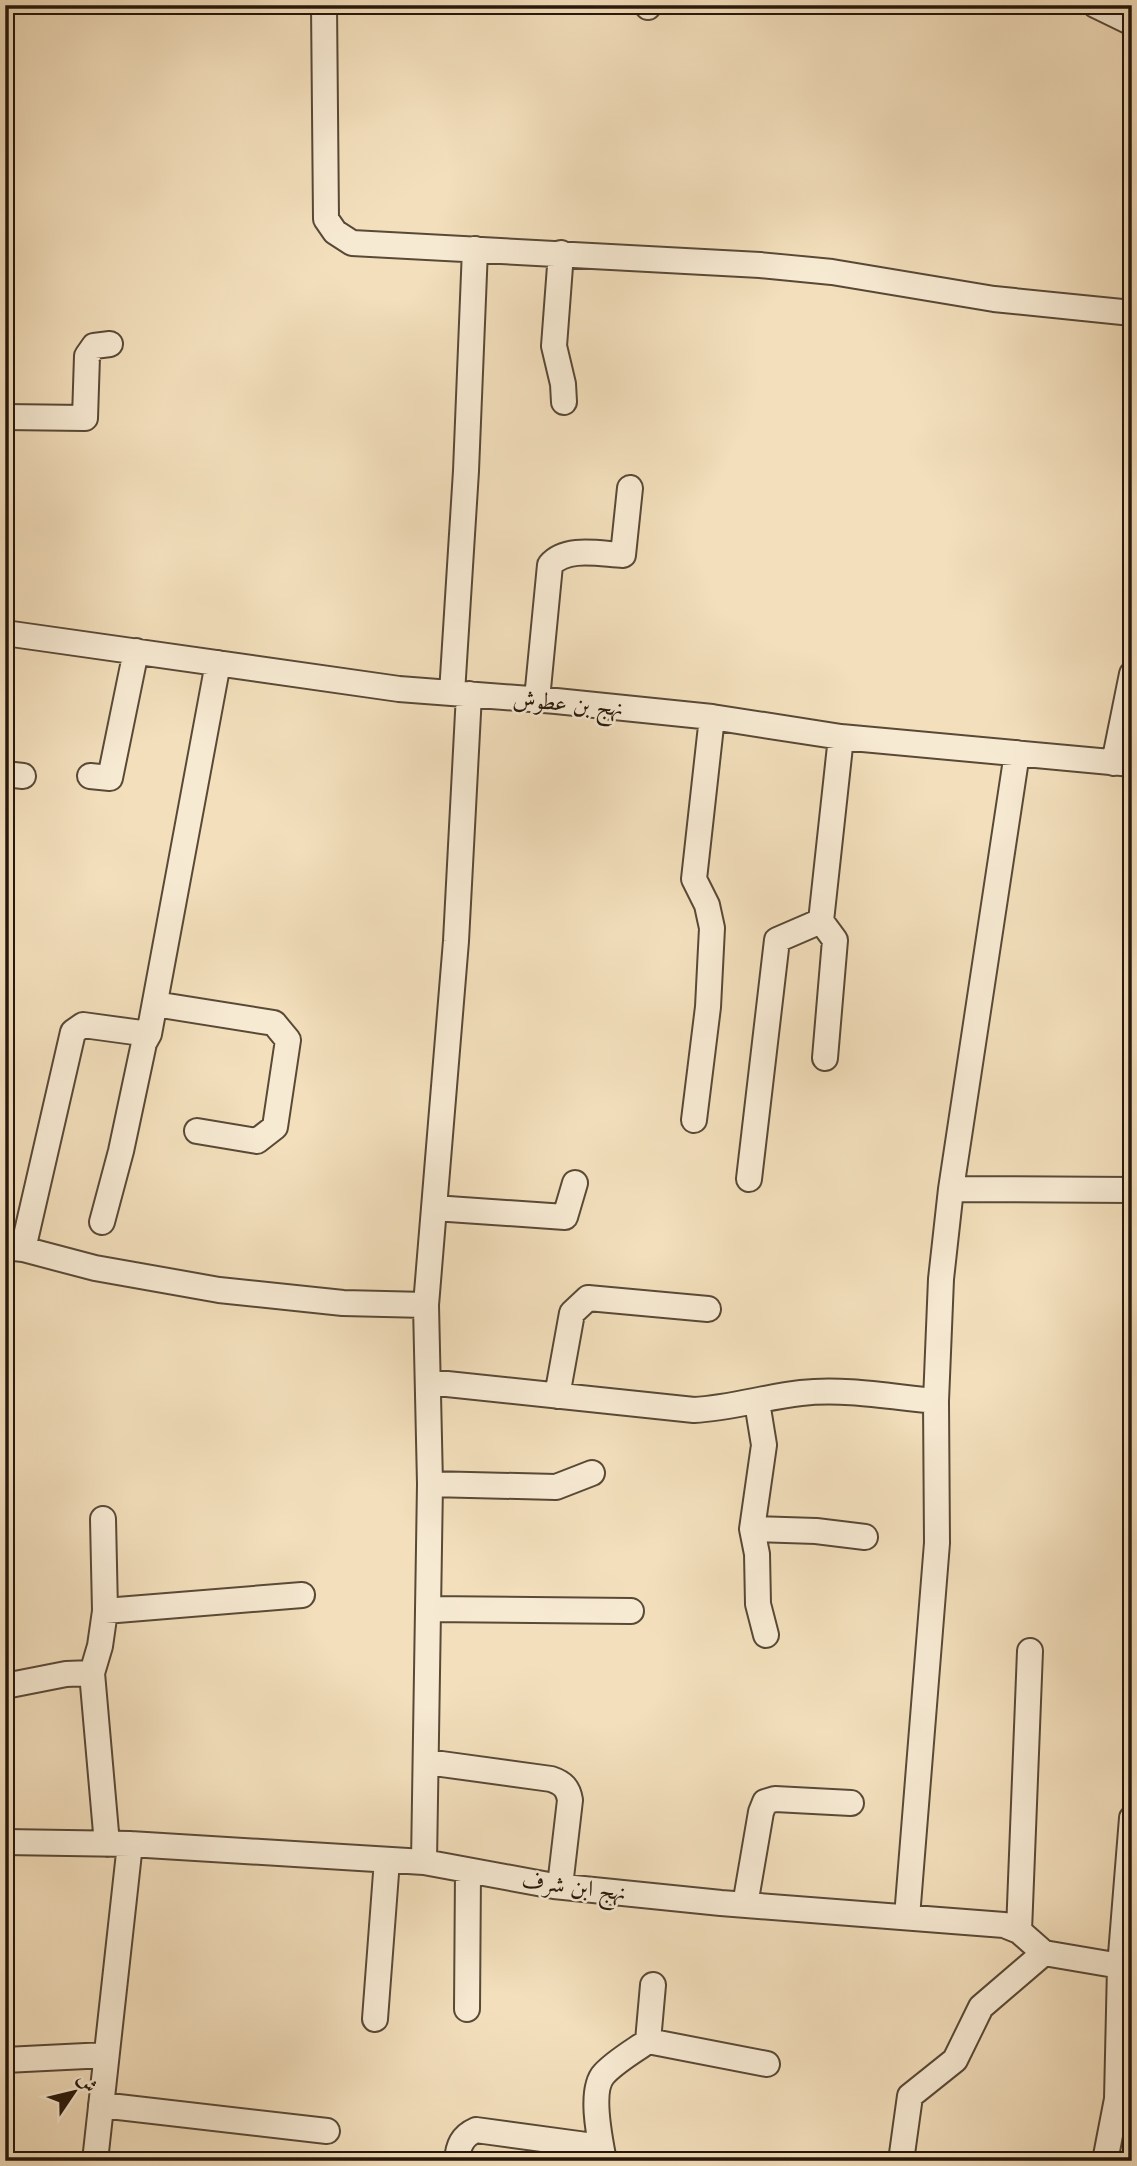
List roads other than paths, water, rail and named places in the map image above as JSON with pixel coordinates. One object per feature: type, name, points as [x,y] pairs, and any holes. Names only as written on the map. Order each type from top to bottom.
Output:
[{"type":"street","points":[[324,5],[326,219],[335,232],[352,243],[760,265],[832,272],[994,299],[1132,313]]},
{"type":"street","points":[[1094,5],[1132,23]]},
{"type":"street","points":[[424,1863],[430,1485],[426,1305],[457,941],[466,471],[475,248]]},
{"type":"street","points":[[561,253],[554,346],[563,384],[564,402]]},
{"type":"street","points":[[5,416],[85,418],[87,356],[94,346],[110,344]]},
{"type":"street","points":[[537,699],[550,565],[557,557],[566,553],[623,555],[629,488]]},
{"type":"street","name":"نهج بن عطوش","points":[[5,633],[399,688],[712,717],[841,737],[1123,764]]},
{"type":"street","points":[[90,776],[110,778],[136,651]]},
{"type":"street","points":[[102,1222],[121,1151],[144,1043],[149,1034],[218,663]]},
{"type":"street","points":[[1123,764],[1132,674]]},
{"type":"street","points":[[694,1120],[708,1007],[712,928],[707,905],[694,879],[712,717]]},
{"type":"street","points":[[825,1058],[835,940],[821,921],[841,737]]},
{"type":"street","points":[[907,1917],[937,1543],[936,1401],[941,1279],[951,1189],[1017,753]]},
{"type":"street","points":[[748,1179],[777,940],[821,921]]},
{"type":"street","points":[[155,1004],[274,1023],[288,1040],[275,1128],[257,1141],[197,1131]]},
{"type":"street","points":[[149,1034],[83,1025],[73,1032],[14,1248],[95,1268],[219,1290],[343,1303],[426,1305]]},
{"type":"street","points":[[434,1208],[565,1217],[575,1183]]},
{"type":"street","points":[[951,1189],[1132,1190]]},
{"type":"street","points":[[557,1396],[572,1313],[588,1298],[708,1309]]},
{"type":"street","points":[[428,1382],[694,1410],[757,1402],[799,1393],[825,1392],[936,1401]]},
{"type":"street","points":[[757,1402],[764,1445],[752,1529],[757,1554],[758,1604],[766,1635]]},
{"type":"street","points":[[430,1485],[556,1487],[592,1473]]},
{"type":"street","points":[[94,2161],[107,2055],[119,1844],[92,1673],[100,1646],[105,1611],[103,1519]]},
{"type":"street","points":[[752,1529],[816,1531],[865,1537]]},
{"type":"street","points":[[105,1611],[302,1595]]},
{"type":"street","points":[[428,1609],[631,1611]]},
{"type":"street","points":[[1019,1931],[1030,1651]]},
{"type":"street","points":[[5,1686],[66,1674],[92,1673]]},
{"type":"street","points":[[427,1762],[551,1779],[564,1786],[570,1800],[560,1886]]},
{"type":"street","points":[[745,1905],[761,1811],[765,1802],[775,1799],[851,1803]]},
{"type":"street","points":[[1105,2161],[1117,2099],[1132,1818]]},
{"type":"street","name":"نهج ابن شرف","points":[[5,1842],[119,1844],[424,1863],[560,1886],[745,1905],[1004,1925],[1019,1931],[1044,1953]]},
{"type":"street","points":[[375,2019],[387,1860]]},
{"type":"street","points":[[467,2008],[468,1871]]},
{"type":"street","points":[[901,2161],[911,2096],[956,2060],[981,2007],[1044,1953],[1126,1967]]},
{"type":"street","points":[[457,2161],[462,2140],[476,2130],[602,2154],[596,2095],[598,2084],[603,2075],[648,2041],[653,1985]]},
{"type":"street","points":[[648,2041],[768,2064]]},
{"type":"street","points":[[5,2060],[107,2055]]},
{"type":"street","points":[[101,2105],[327,2131]]}]
